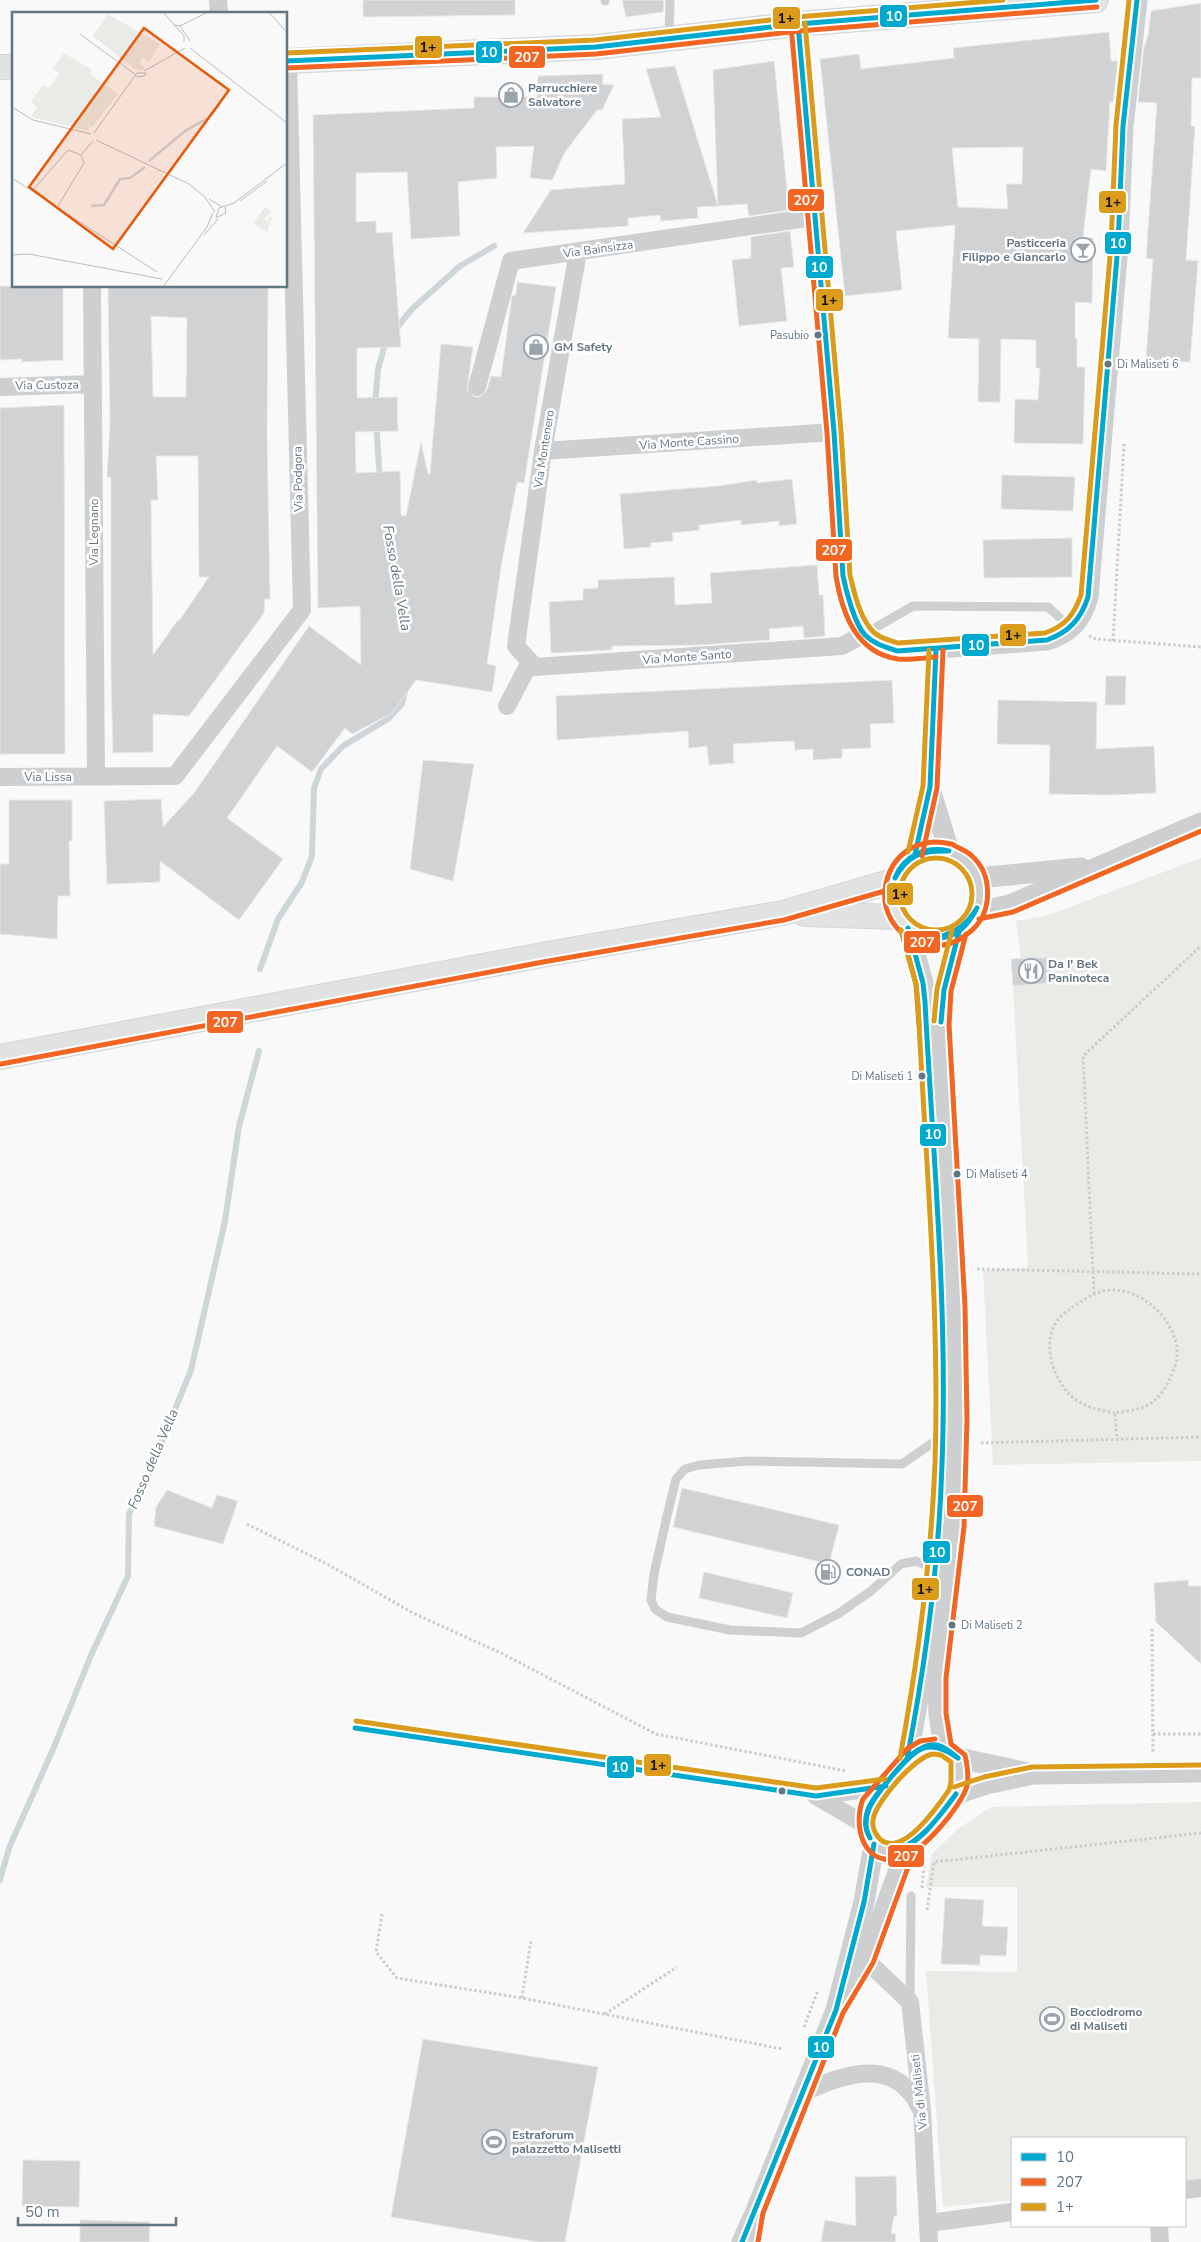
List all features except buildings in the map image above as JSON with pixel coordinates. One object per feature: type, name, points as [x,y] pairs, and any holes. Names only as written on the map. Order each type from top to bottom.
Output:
[{"type":"main road","points":[[288,61],[542,50],[669,40],[798,24],[1096,0]]},
{"type":"main road","points":[[0,1058],[532,956],[783,913],[893,882]]},
{"type":"main road","points":[[783,913],[903,923]]},
{"type":"street","points":[[798,24],[834,432],[843,576],[847,597],[864,634],[879,645],[897,651],[936,650],[1047,640],[1059,636],[1070,628],[1083,614],[1088,597],[1118,245],[1123,126],[1137,0]]},
{"type":"street","name":"Via Podgora","points":[[96,777],[175,776],[302,610],[288,98]]},
{"type":"street","name":"Via Bainsizza","points":[[477,387],[511,261],[814,217]]},
{"type":"street","name":"Via Montenero","points":[[530,662],[516,646],[543,451],[578,252]]},
{"type":"street","name":"Via Legnano","points":[[92,288],[96,777]]},
{"type":"street","name":"Via Custoza","points":[[0,386],[94,384]]},
{"type":"street","name":"Via Monte Cassino","points":[[543,451],[834,432]]},
{"type":"street","name":"Via Monte Santo","points":[[530,662],[535,667],[842,646],[864,634]]},
{"type":"street","points":[[914,854],[930,787],[936,650]]},
{"type":"street","points":[[507,706],[530,662]]},
{"type":"street","name":"Via Lissa","points":[[0,777],[96,777]]},
{"type":"street","points":[[930,787],[949,851]]},
{"type":"street","points":[[977,912],[1010,905],[1201,824]]},
{"type":"street","points":[[903,923],[920,935],[933,938],[946,937],[959,932],[977,912],[980,895],[978,878],[972,866],[962,857],[949,851],[938,849],[926,850],[914,854],[905,861],[893,882],[891,894],[923,983],[938,1228],[942,1437],[939,1529],[922,1685],[907,1759]]},
{"type":"street","points":[[978,878],[1106,865]]},
{"type":"street","points":[[836,2010],[866,1960],[907,1848],[956,1794],[960,1785],[939,1714],[938,1678],[956,1532],[959,1474],[954,1240],[940,1025],[947,976],[959,932]]},
{"type":"street","points":[[907,1848],[893,1852],[881,1849],[866,1834],[864,1824],[870,1803],[907,1759],[921,1749],[934,1745],[951,1753],[1033,1774]]},
{"type":"street","points":[[956,1794],[986,1784],[1033,1774],[1201,1772]]},
{"type":"street","points":[[816,1796],[886,1786]]},
{"type":"street","points":[[816,1796],[864,1824]]},
{"type":"street","points":[[742,2242],[756,2212],[836,2010],[864,1902],[874,1844]]},
{"type":"street","points":[[866,1960],[910,2002]]},
{"type":"street","name":"Via di Maliseti","points":[[910,2002],[922,2110],[929,2242]]},
{"type":"street","points":[[803,2093],[822,2084],[860,2073],[881,2075],[896,2081],[909,2090],[922,2110]]},
{"type":"street","points":[[1186,2190],[1201,2188]]},
{"type":"street","points":[[750,2242],[756,2212]]},
{"type":"street","points":[[929,2222],[1011,2212]]},
{"type":"street","points":[[1159,2227],[1160,2242]]},
{"type":"lane","points":[[669,40],[670,0]]},
{"type":"lane","points":[[864,634],[913,606],[1048,607],[1070,628]]},
{"type":"lane","points":[[933,1577],[925,1565],[916,1561],[901,1564],[871,1591],[838,1614],[801,1632],[730,1630],[667,1617],[655,1609],[651,1600],[654,1574],[676,1479],[685,1469],[699,1465],[748,1461],[902,1464],[942,1437]]},
{"type":"lane","points":[[355,1728],[816,1796]]},
{"type":"lane","points":[[910,2002],[911,1896]]},
{"type":"path","points":[[1113,640],[1124,442]]},
{"type":"path","points":[[1070,628],[1096,639],[1201,647]]},
{"type":"path","points":[[1094,1294],[1084,1056],[1201,946]]},
{"type":"path","points":[[968,1269],[1201,1274]]},
{"type":"path","points":[[1109,1290],[1123,1291],[1137,1296],[1163,1316],[1174,1334],[1177,1351],[1174,1368],[1163,1392],[1151,1403],[1134,1410],[1115,1413],[1098,1410],[1070,1396],[1059,1380],[1048,1345],[1050,1332],[1057,1318],[1094,1294],[1109,1290]]},
{"type":"path","points":[[1115,1413],[1116,1439]]},
{"type":"path","points":[[978,1443],[1201,1437]]},
{"type":"path","points":[[248,1524],[329,1565],[413,1612],[502,1654],[656,1734],[854,1772]]},
{"type":"path","points":[[1152,1628],[1153,1734],[1201,1734]]},
{"type":"path","points":[[911,1914],[927,1914],[934,1862],[1201,1833]]},
{"type":"path","points":[[382,1914],[376,1952],[397,1978],[522,1998],[782,2049]]},
{"type":"path","points":[[522,1998],[531,1940]]},
{"type":"path","points":[[604,2015],[678,1967]]},
{"type":"shaded area","points":[[1201,858],[1201,1461],[993,1465],[983,1270],[1028,1268],[1013,986],[1052,983],[1049,957],[1021,959],[1016,921],[1046,916]]},
{"type":"shaded area","points":[[1201,1802],[1201,2180],[1186,2182],[1186,2137],[1011,2137],[1011,2200],[943,2207],[926,1971],[1017,1972],[1017,1887],[926,1887],[932,1854],[958,1829],[991,1807]]},
{"type":"waterway","name":"Fosso della Vella","points":[[394,331],[412,309],[460,266],[494,246]]},
{"type":"waterway","name":"Fosso della Vella","points":[[375,404],[378,369],[386,341]]},
{"type":"waterway","name":"Fosso della Vella","points":[[376,424],[380,479]]},
{"type":"waterway","name":"Fosso della Vella","points":[[260,969],[278,919],[302,882],[312,856],[314,788],[321,769],[343,746],[388,719],[402,704],[405,691]]},
{"type":"waterway","name":"Fosso della Vella","points":[[0,1880],[9,1848],[54,1747],[92,1653],[128,1576],[129,1514],[145,1483],[191,1370],[225,1221],[239,1126],[259,1051]]},
{"type":"transit line","name":"1+","points":[[288,53],[595,40],[797,17],[1003,0]]},
{"type":"transit line","name":"10","points":[[288,61],[596,47],[798,24],[1096,0]]},
{"type":"transit line","name":"1+","points":[[805,23],[841,431],[850,575],[860,610],[866,622],[876,634],[898,643],[1045,633],[1058,627],[1068,619],[1081,595],[1111,245],[1116,125],[1129,0]]},
{"type":"transit line","name":"10","points":[[798,24],[834,432],[843,576],[851,607],[861,630],[872,641],[897,651],[1047,640],[1062,633],[1073,624],[1082,612],[1088,597],[1118,245],[1123,126],[1137,0]]},
{"type":"transit line","name":"207","points":[[288,68],[596,54],[799,31],[1097,7]]},
{"type":"transit line","name":"207","points":[[791,25],[827,433],[836,576],[842,604],[854,629],[871,649],[898,659],[936,657]]},
{"type":"transit line","name":"1+","points":[[908,852],[923,786],[929,650]]},
{"type":"transit line","name":"10","points":[[915,854],[930,787],[936,650]]},
{"type":"transit line","name":"207","points":[[922,856],[937,788],[943,650]]},
{"type":"transit line","name":"207","points":[[979,919],[1013,912],[1201,831]]},
{"type":"transit line","name":"207","points":[[951,844],[927,843],[908,850],[894,864],[886,882],[885,901],[891,919],[904,934],[926,944],[944,945],[961,939],[978,923],[987,904],[987,883],[979,864],[970,854],[952,844]]},
{"type":"transit line","name":"10","points":[[895,878],[904,863],[917,854],[932,850],[949,851]]},
{"type":"transit line","name":"10","points":[[895,878],[905,864],[917,855],[931,851],[949,851]]},
{"type":"transit line","name":"1+","points":[[936,858],[956,864],[966,874],[972,894],[966,914],[956,924],[936,930],[916,924],[906,914],[900,894],[906,874],[916,864],[936,858]]},
{"type":"transit line","name":"207","points":[[1,1064],[543,962],[784,920],[895,888]]},
{"type":"transit line","name":"10","points":[[936,938],[943,938],[956,933],[966,925],[977,908]]},
{"type":"transit line","name":"10","points":[[936,938],[960,928],[969,920],[977,908]]},
{"type":"transit line","name":"10","points":[[907,1759],[926,1649],[935,1575],[942,1464],[943,1406],[939,1233],[925,1002],[923,983],[908,928]]},
{"type":"transit line","name":"207","points":[[901,930],[916,984],[919,1025]]},
{"type":"transit line","name":"1+","points":[[900,1758],[918,1648],[927,1574],[935,1463],[936,1406],[934,1291],[918,1003],[916,984],[901,930]]},
{"type":"transit line","name":"1+","points":[[934,1021],[937,989],[952,930]]},
{"type":"transit line","name":"10","points":[[941,1022],[944,990],[959,932]]},
{"type":"transit line","name":"207","points":[[935,1739],[920,1741],[907,1749],[863,1799],[860,1809],[860,1831],[868,1850],[876,1856],[885,1859],[897,1859],[917,1849],[948,1818],[957,1806],[968,1782],[965,1755],[951,1744],[946,1713],[946,1678],[964,1527],[967,1419],[965,1306],[949,1025],[951,991],[966,934]]},
{"type":"transit line","name":"1+","points":[[356,1721],[816,1788],[885,1779]]},
{"type":"transit line","name":"10","points":[[355,1728],[816,1796],[886,1786]]},
{"type":"transit line","name":"10","points":[[892,1776],[917,1750],[930,1745],[943,1747],[958,1758]]},
{"type":"transit line","name":"10","points":[[892,1776],[915,1753],[929,1747],[947,1751],[958,1758]]},
{"type":"transit line","name":"1+","points":[[933,1754],[941,1755],[951,1762],[949,1790],[937,1807],[909,1836],[899,1842],[890,1843],[881,1840],[876,1833],[873,1823],[875,1812],[881,1802],[907,1771],[933,1754]]},
{"type":"transit line","name":"1+","points":[[954,1787],[984,1777],[1032,1767],[1201,1765]]},
{"type":"transit line","name":"10","points":[[870,1838],[865,1821],[867,1813],[875,1797],[892,1776]]},
{"type":"transit line","name":"10","points":[[870,1838],[866,1821],[868,1813],[875,1797],[892,1776]]},
{"type":"transit line","name":"10","points":[[895,1851],[914,1842],[922,1835],[956,1794]]},
{"type":"transit line","name":"10","points":[[895,1851],[905,1847],[922,1835],[956,1794]]},
{"type":"transit line","name":"10","points":[[742,2242],[836,2010],[864,1902],[874,1844]]},
{"type":"transit line","name":"207","points":[[758,2242],[763,2213],[843,2013],[873,1963],[914,1851]]},
{"type":"place","name":"Parrucchiere Salvatore","points":[[511,95]]},
{"type":"place","name":"Pasticceria Filippo e Giancarlo","points":[[1083,250]]},
{"type":"place","name":"Pasubio","points":[[818,335]]},
{"type":"place","name":"GM Safety","points":[[536,347]]},
{"type":"place","name":"Di Maliseti 6","points":[[1108,364]]},
{"type":"place","name":"Da I' Bek Paninoteca","points":[[1031,971]]},
{"type":"place","name":"Di Maliseti 1","points":[[922,1076]]},
{"type":"place","name":"Di Maliseti 4","points":[[957,1174]]},
{"type":"place","name":"CONAD","points":[[828,1572]]},
{"type":"place","name":"Di Maliseti 2","points":[[952,1625]]},
{"type":"place","name":"Bocciodromo di Maliseti","points":[[1052,2019]]},
{"type":"place","name":"Estraforum palazzetto Malisetti","points":[[494,2142]]}]
